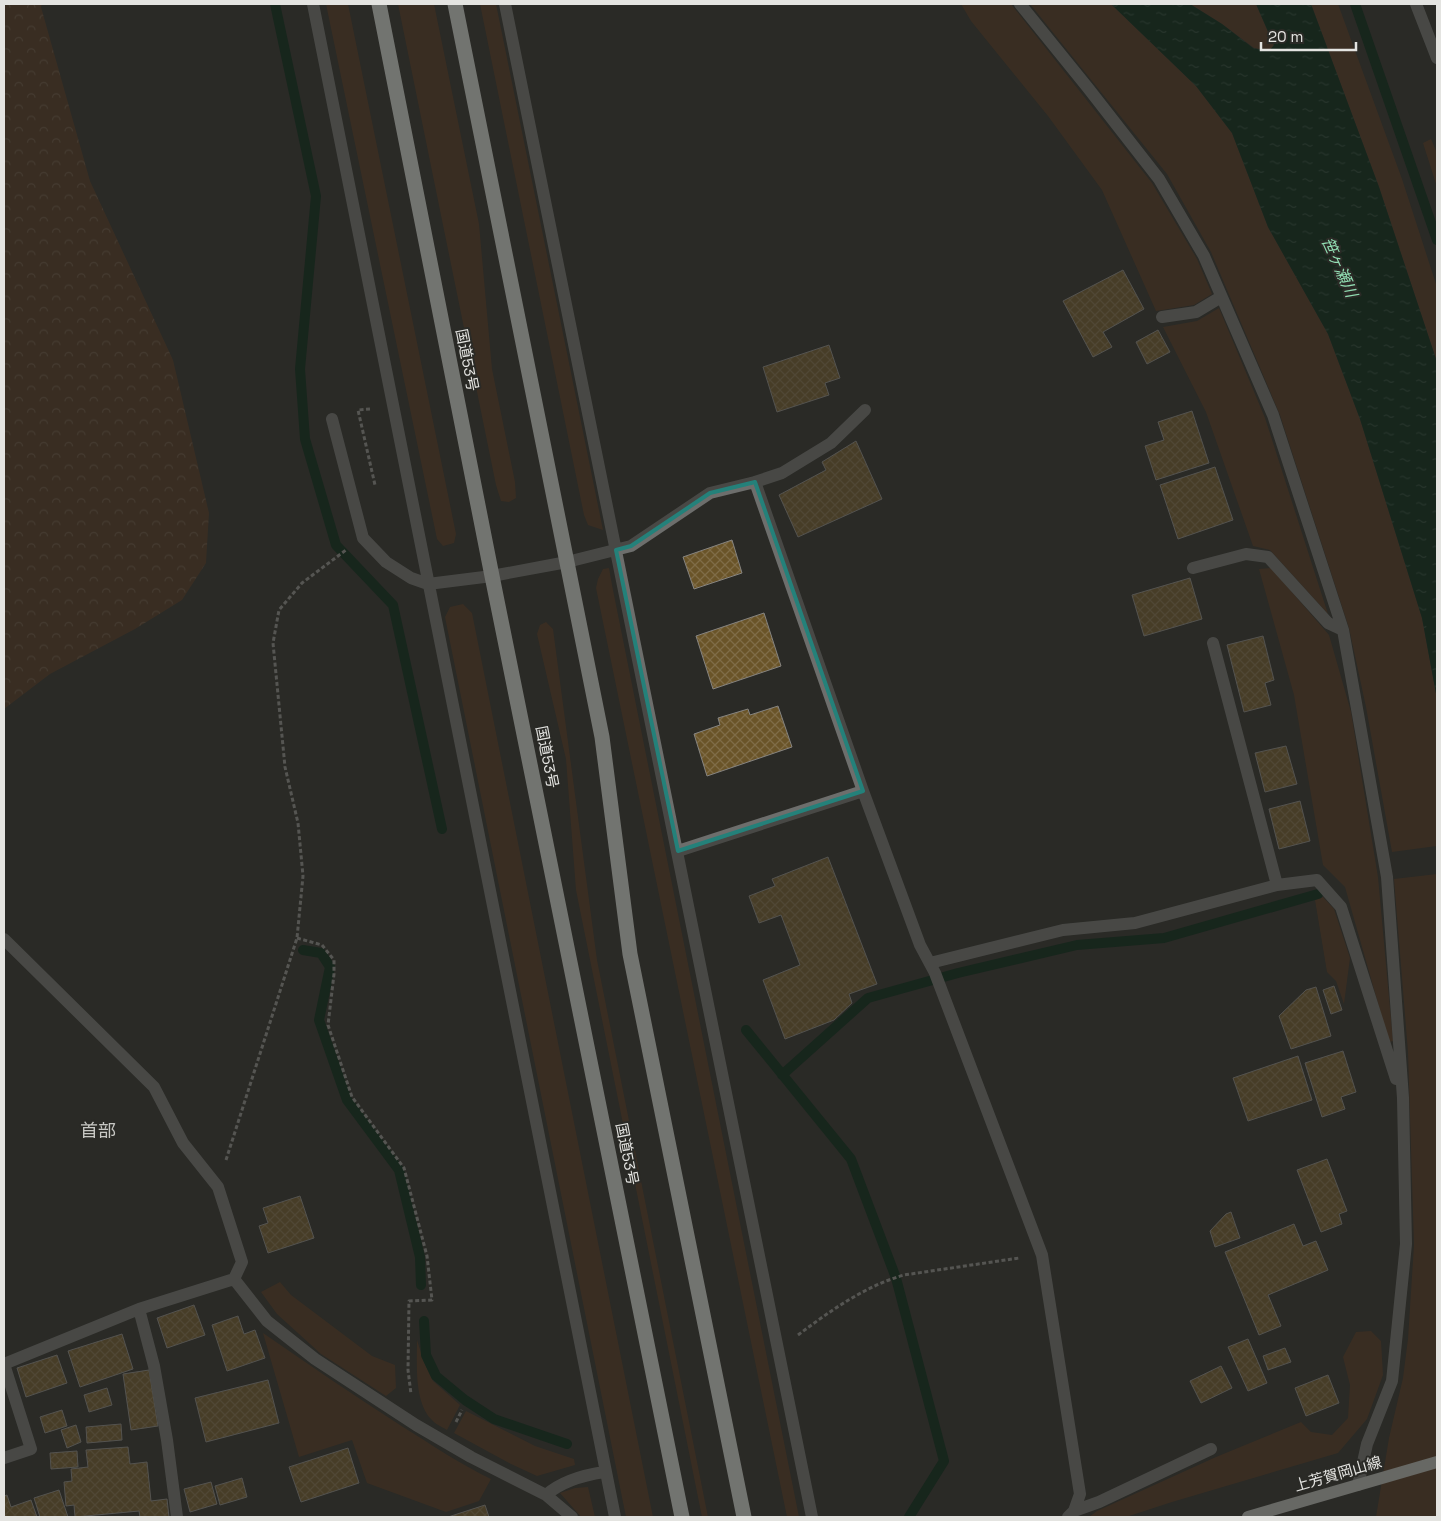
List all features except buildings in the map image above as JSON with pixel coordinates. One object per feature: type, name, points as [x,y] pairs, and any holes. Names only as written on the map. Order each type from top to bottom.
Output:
[{"type":"highway","name":"国道53号","points":[[379,4],[492,576],[682,1517]]},
{"type":"highway","points":[[455,4],[602,737],[630,954],[744,1517]]},
{"type":"main road","name":"上芳賀岡山線","points":[[1248,1517],[1437,1462]]},
{"type":"street","points":[[313,4],[604,1472],[615,1517]]},
{"type":"street","points":[[505,4],[812,1517]]},
{"type":"street","points":[[1020,4],[1159,179],[1204,256],[1273,415],[1343,630],[1387,877],[1403,1098],[1406,1244],[1392,1380],[1367,1444],[1358,1485]]},
{"type":"street","points":[[1416,4],[1437,58]]},
{"type":"street","points":[[1162,317],[1196,312],[1221,296]]},
{"type":"street","points":[[332,419],[363,538],[386,562],[411,578],[428,584],[492,576],[567,562],[631,546],[710,493],[782,473],[831,443],[865,410]]},
{"type":"street","points":[[755,482],[862,791],[920,946],[934,973],[1042,1255],[1080,1494],[1071,1514]]},
{"type":"street","points":[[1194,568],[1246,554],[1268,557],[1328,624],[1343,630]]},
{"type":"street","points":[[1213,643],[1277,885]]},
{"type":"street","points":[[678,851],[862,791]]},
{"type":"street","points":[[934,973],[1063,930],[1135,923],[1277,885],[1317,880],[1341,907],[1403,1098]]},
{"type":"street","points":[[4,939],[154,1087],[183,1143],[218,1187],[242,1262],[234,1279],[139,1309],[4,1364],[31,1449],[4,1458]]},
{"type":"street","points":[[234,1279],[267,1321],[308,1354],[416,1425],[471,1457],[546,1495],[572,1517]]},
{"type":"street","points":[[139,1309],[154,1366],[167,1440],[177,1517]]},
{"type":"street","points":[[1071,1514],[1211,1449]]},
{"type":"street","points":[[546,1495],[557,1486],[604,1472]]},
{"type":"path","points":[[376,487],[358,410],[378,408]]},
{"type":"path","points":[[218,1187],[297,938],[302,876],[298,823],[285,767],[273,643],[279,610],[302,583],[351,547]]},
{"type":"path","points":[[297,938],[322,945],[334,960],[328,1025],[352,1097],[404,1168],[427,1256],[432,1300],[409,1302],[408,1370],[416,1425]]},
{"type":"path","points":[[777,1345],[790,1340],[830,1312],[888,1280],[904,1275],[1042,1255]]},
{"type":"highlighted area","points":[[755,482],[863,791],[678,851],[616,550],[631,546],[710,493]]},
{"type":"green space","points":[[4,4],[42,4],[41,7],[90,181],[173,360],[209,513],[206,563],[182,600],[135,629],[50,674],[4,709]]},
{"type":"green space","points":[[326,4],[348,4],[456,534],[454,543],[443,546],[437,539]]},
{"type":"green space","points":[[398,4],[434,4],[479,224],[492,369],[515,482],[516,498],[509,502],[501,501],[496,485]]},
{"type":"green space","points":[[480,4],[496,4],[603,530],[588,525],[584,515]]},
{"type":"green space","points":[[961,4],[1011,4],[1152,183],[1197,259],[1212,294],[1194,305],[1156,311],[1102,190],[1048,116],[971,21]]},
{"type":"green space","points":[[1030,4],[1111,4],[1196,86],[1232,133],[1268,227],[1328,334],[1360,419],[1422,618],[1437,699],[1437,846],[1392,852],[1366,707],[1349,628],[1280,415],[1211,252],[1167,174]]},
{"type":"green space","points":[[1190,4],[1256,4],[1274,46],[1269,51],[1254,48],[1222,24]]},
{"type":"green space","points":[[1311,4],[1338,4],[1402,179],[1437,287],[1437,362],[1379,187]]},
{"type":"green space","points":[[1431,139],[1437,153],[1437,187],[1423,143]]},
{"type":"green space","points":[[1219,308],[1265,418],[1328,614],[1270,550],[1253,546],[1206,412],[1163,327],[1197,321]]},
{"type":"green space","points":[[609,568],[799,1517],[787,1517],[596,588],[603,569]]},
{"type":"green space","points":[[1271,568],[1329,635],[1351,712],[1378,877],[1393,1041],[1389,1042],[1345,887],[1323,865],[1294,695],[1259,569]]},
{"type":"green space","points":[[463,604],[472,613],[653,1517],[626,1517],[445,617],[450,607]]},
{"type":"green space","points":[[546,622],[553,629],[597,960],[708,1517],[702,1517],[576,890],[566,759],[537,634],[540,625]]},
{"type":"green space","points":[[1437,874],[1437,1517],[1376,1517],[1389,1438],[1403,1378],[1408,1339],[1414,1245],[1408,1052],[1394,879]]},
{"type":"green space","points":[[1323,897],[1334,909],[1350,958],[1344,1004],[1336,981],[1327,972],[1315,900]]},
{"type":"green space","points":[[280,1282],[291,1295],[372,1356],[395,1365],[396,1388],[386,1396],[321,1354],[277,1314],[261,1292]]},
{"type":"green space","points":[[1371,1331],[1381,1341],[1383,1375],[1367,1419],[1338,1453],[1126,1517],[1089,1517],[1097,1511],[1216,1457],[1301,1422],[1311,1432],[1332,1435],[1348,1418],[1350,1385],[1343,1357],[1356,1332]]},
{"type":"green space","points":[[263,1333],[403,1427],[457,1461],[491,1479],[479,1501],[446,1512],[367,1483],[352,1440],[299,1457]]},
{"type":"green space","points":[[417,1340],[433,1381],[460,1405],[447,1430],[433,1421],[422,1402],[417,1370]]},
{"type":"green space","points":[[466,1411],[535,1446],[574,1459],[575,1465],[537,1476],[511,1464],[454,1433]]},
{"type":"green space","points":[[588,1487],[595,1517],[581,1517],[560,1493],[575,1488]]},
{"type":"water","name":"笹ヶ瀬川","points":[[1111,4],[1190,4],[1222,24],[1253,48],[1269,51],[1274,45],[1256,4],[1311,4],[1379,187],[1437,362],[1437,699],[1422,618],[1360,419],[1328,334],[1268,227],[1232,133],[1196,86]]},
{"type":"waterway","points":[[275,4],[316,196],[300,369],[305,439],[336,545],[393,605],[442,829]]},
{"type":"waterway","points":[[1355,4],[1437,240]]},
{"type":"waterway","points":[[782,1075],[868,998],[958,973],[1077,945],[1164,938],[1318,894]]},
{"type":"waterway","points":[[303,950],[321,953],[330,967],[319,1020],[347,1100],[399,1170],[420,1257],[421,1285]]},
{"type":"waterway","points":[[746,1030],[851,1159],[896,1278],[944,1461],[909,1517]]},
{"type":"waterway","points":[[424,1321],[426,1355],[436,1376],[465,1400],[494,1419],[567,1444]]},
{"type":"district","name":"首部","points":[[98,1131]]}]
